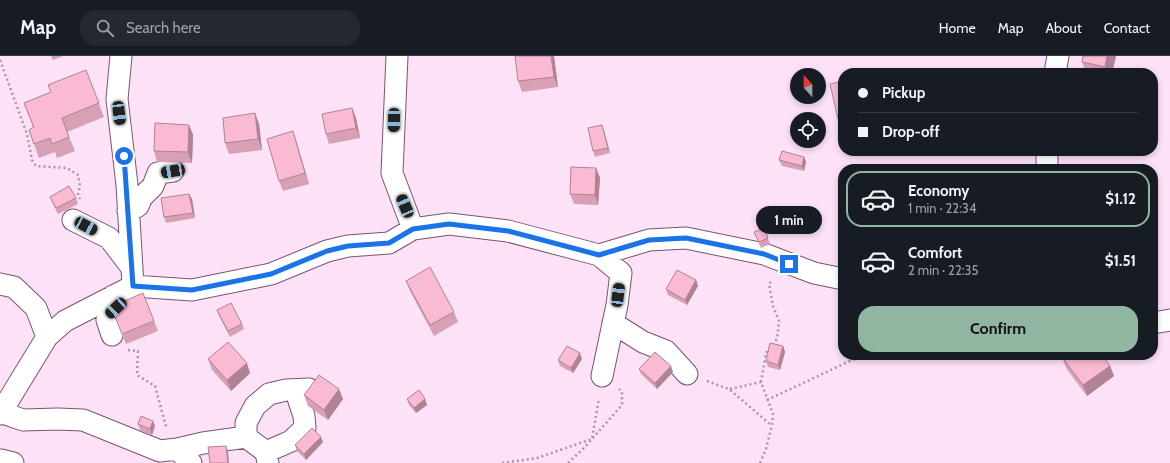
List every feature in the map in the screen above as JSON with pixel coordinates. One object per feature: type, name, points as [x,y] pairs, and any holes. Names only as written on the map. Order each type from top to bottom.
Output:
[{"type":"street","points":[[122,56],[117,99],[126,178],[133,277]]},
{"type":"street","points":[[397,56],[392,174],[413,229]]},
{"type":"street","points":[[1056,68],[1058,56]]},
{"type":"street","points":[[128,211],[138,206],[142,197],[153,186],[158,173],[173,171]]},
{"type":"street","points":[[73,220],[108,238],[133,277],[192,290],[271,274],[327,251],[348,246],[389,243],[413,229],[449,224],[508,231],[599,255],[621,273],[613,323],[602,376]]},
{"type":"street","points":[[599,255],[649,240],[686,238],[764,254],[814,273],[838,278]]},
{"type":"street","points":[[133,277],[113,296],[65,321],[47,337],[0,413],[23,420],[83,420],[160,451],[184,456],[203,443],[246,437]]},
{"type":"street","points":[[0,284],[14,287],[36,308],[47,337]]},
{"type":"street","points":[[112,335],[107,320],[116,308],[113,296]]},
{"type":"street","points":[[1158,322],[1170,320]]},
{"type":"street","points":[[613,323],[643,342],[666,351],[687,374]]},
{"type":"street","points":[[309,389],[298,398],[304,416],[305,428],[291,441],[267,458],[246,437],[246,423],[255,406],[269,394],[286,390],[309,389]]},
{"type":"path","points":[[0,60],[27,134],[32,160],[36,166],[67,168],[78,175],[80,186],[78,194],[82,209],[73,220]]},
{"type":"path","points":[[760,463],[766,449],[773,414],[760,382],[766,353],[777,339],[779,321],[773,306],[769,284],[780,271],[764,254]]},
{"type":"path","points":[[112,335],[115,344],[121,349],[138,351],[137,375],[155,386],[165,423],[184,456]]},
{"type":"path","points":[[768,400],[853,360]]},
{"type":"path","points":[[687,374],[729,389],[772,425]]},
{"type":"path","points":[[592,439],[602,376]]},
{"type":"path","points":[[729,389],[760,382]]},
{"type":"path","points":[[568,463],[592,439],[622,405],[622,392]]},
{"type":"path","points":[[502,463],[537,458],[592,439]]},
{"type":"building","points":[[515,56],[551,56],[554,77],[518,81]]},
{"type":"building","points":[[1083,56],[1107,56],[1105,67],[1082,62]]},
{"type":"building","points":[[86,70],[99,103],[62,118],[69,137],[52,144],[50,138],[34,144],[29,130],[34,127],[24,103],[51,92],[48,85]]},
{"type":"building","points":[[838,82],[838,119],[830,84]]},
{"type":"building","points":[[352,108],[356,128],[326,134],[322,114]]},
{"type":"building","points":[[255,113],[258,139],[225,143],[223,118]]},
{"type":"building","points":[[155,123],[189,125],[188,152],[154,151]]},
{"type":"building","points":[[602,125],[608,148],[593,151],[588,128]]},
{"type":"building","points":[[293,131],[305,173],[279,181],[267,139]]},
{"type":"building","points":[[782,151],[804,157],[802,166],[779,160]]},
{"type":"building","points":[[571,167],[596,168],[595,195],[570,194]]},
{"type":"building","points":[[69,186],[76,198],[56,208],[50,197]]},
{"type":"building","points":[[189,194],[193,213],[164,217],[161,198]]},
{"type":"building","points":[[764,228],[768,238],[759,242],[754,232]]},
{"type":"building","points":[[430,267],[454,312],[430,325],[406,281]]},
{"type":"building","points":[[677,270],[696,280],[685,300],[666,289]]},
{"type":"building","points":[[143,293],[154,321],[122,334],[111,307]]},
{"type":"building","points":[[231,303],[242,324],[228,331],[217,310]]},
{"type":"building","points":[[228,342],[247,363],[227,380],[208,359]]},
{"type":"building","points":[[770,343],[783,346],[778,365],[766,361]]},
{"type":"building","points":[[567,346],[580,353],[571,368],[558,360]]},
{"type":"building","points":[[655,352],[671,366],[655,383],[639,369]]},
{"type":"building","points":[[1064,360],[1106,360],[1110,366],[1083,385]]},
{"type":"building","points":[[319,375],[339,389],[324,410],[304,395]]},
{"type":"building","points":[[419,390],[425,399],[414,408],[407,399]]},
{"type":"building","points":[[141,416],[153,421],[150,429],[138,424]]},
{"type":"building","points":[[312,428],[321,437],[304,454],[295,445]]},
{"type":"building","points":[[226,446],[228,463],[210,463],[208,447]]},
{"type":"route","points":[[124,156],[133,286],[192,290],[271,274],[327,251],[348,246],[389,243],[413,229],[449,224],[508,231],[599,255],[649,240],[686,238],[764,254],[789,264]]}]
